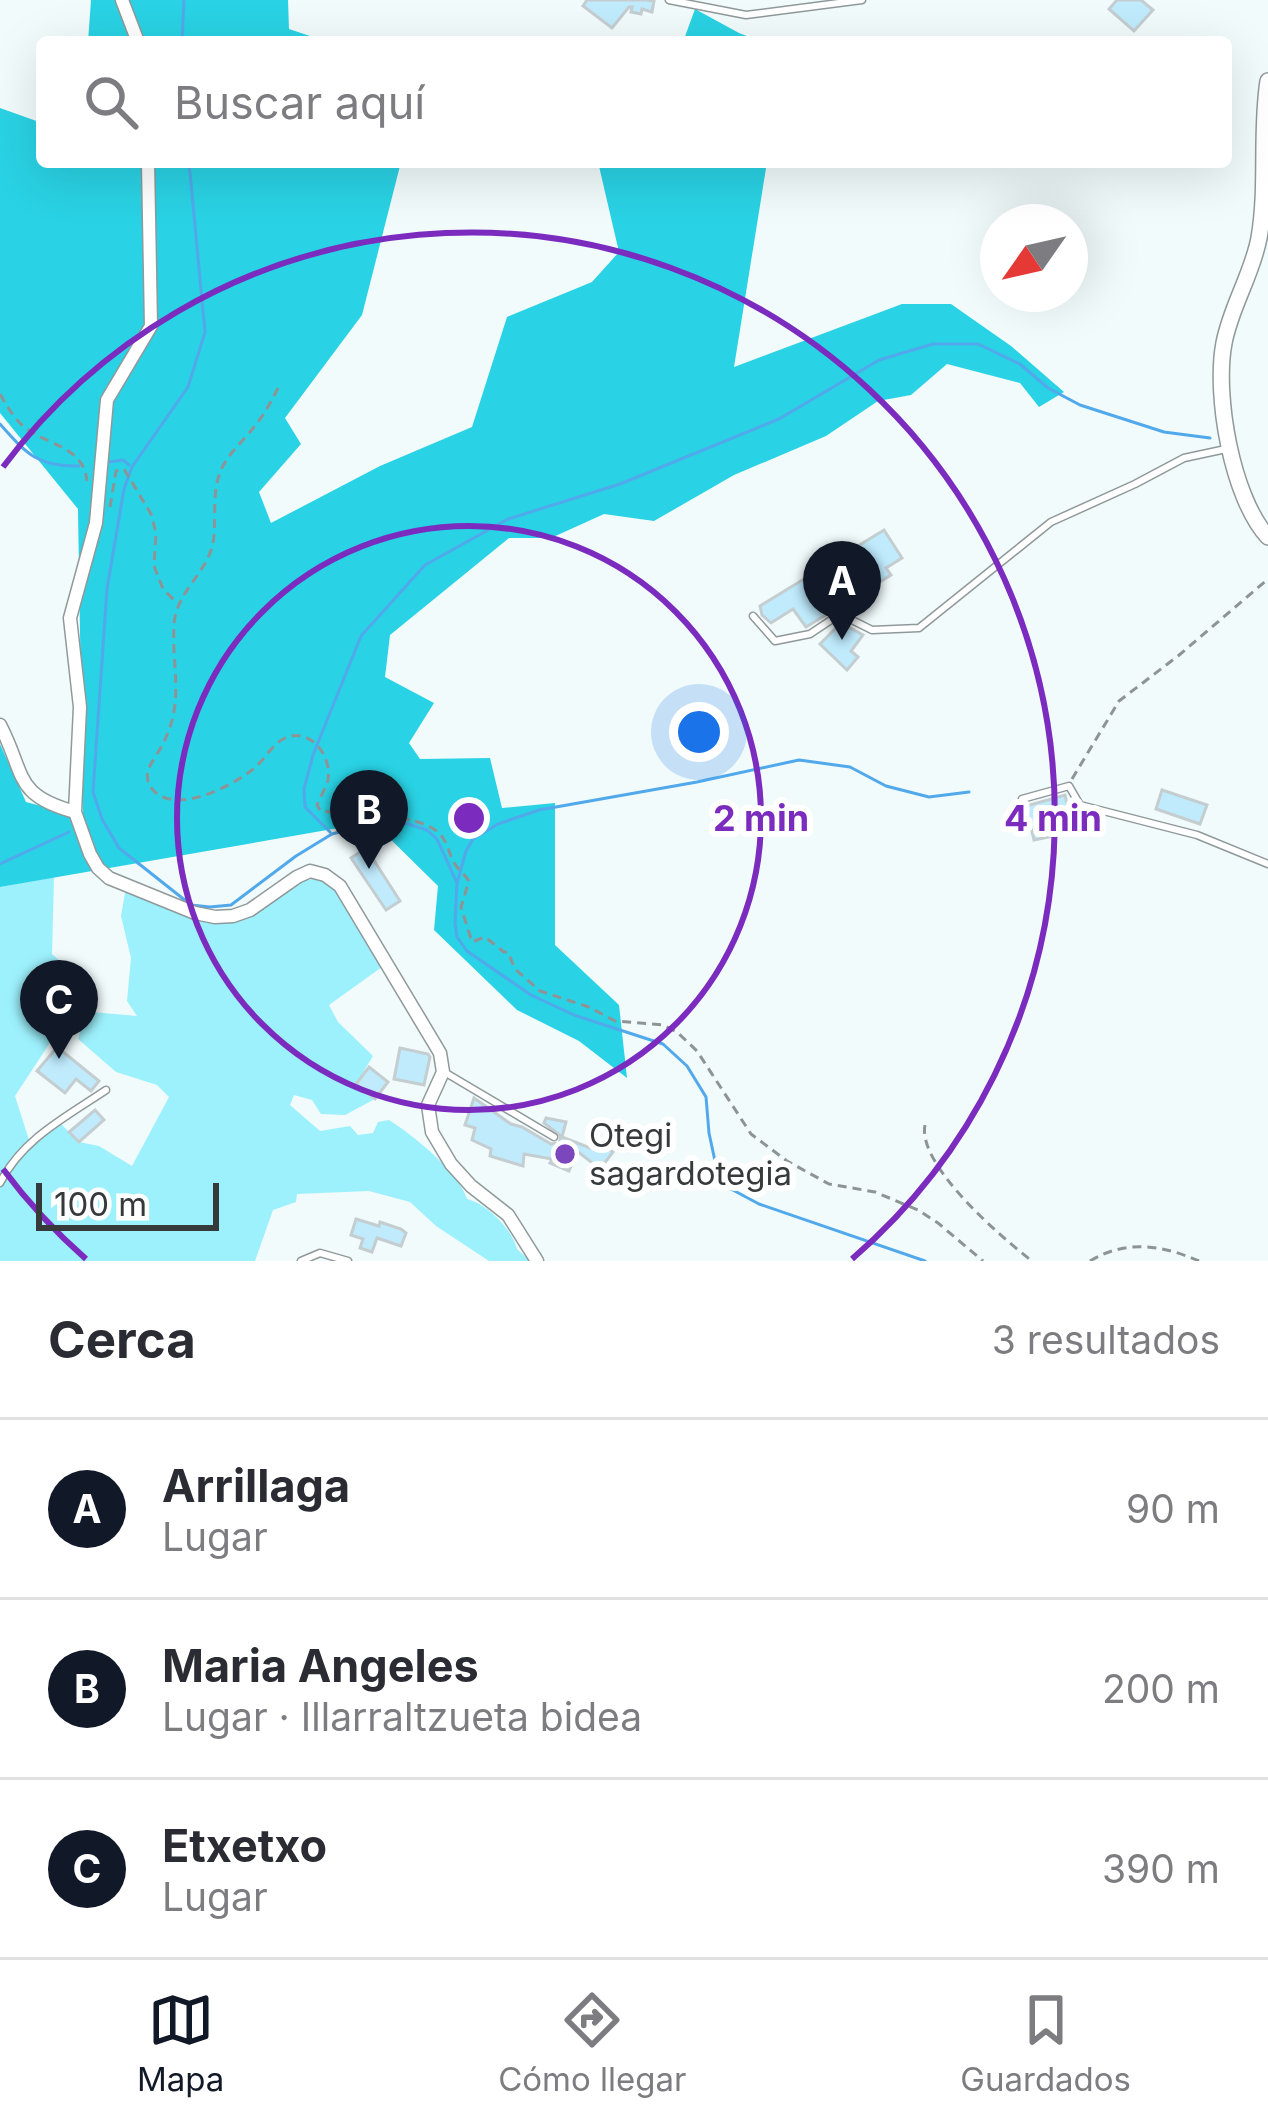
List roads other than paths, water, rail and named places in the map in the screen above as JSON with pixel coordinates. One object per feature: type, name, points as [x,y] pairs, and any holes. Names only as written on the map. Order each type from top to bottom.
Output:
[{"type":"street","points":[[122,0],[135,36]]},
{"type":"street","points":[[1268,81],[1259,237],[1223,344],[1221,369],[1230,448],[1242,497],[1268,537]]},
{"type":"street","points":[[148,168],[151,326],[107,400],[95,523],[70,618],[80,707],[75,812],[90,854],[109,878],[195,913],[215,917],[250,910],[310,871],[326,874],[340,886],[440,1054],[443,1072],[428,1105],[431,1132],[451,1165],[508,1216],[537,1261]]},
{"type":"street","points":[[0,725],[34,796],[75,812]]},
{"type":"lane","points":[[669,0],[746,15],[862,0]]},
{"type":"lane","points":[[753,616],[775,641],[810,634],[841,614],[872,630],[920,628],[1051,522],[1184,458],[1230,448]]},
{"type":"lane","points":[[1022,799],[1069,786],[1080,805],[1197,835],[1268,864]]},
{"type":"lane","points":[[443,1072],[554,1137]]},
{"type":"lane","points":[[0,1183],[30,1142],[106,1090]]},
{"type":"lane","points":[[302,1261],[320,1253],[348,1261]]},
{"type":"waterway","points":[[182,36],[184,0]]},
{"type":"waterway","points":[[190,168],[205,332],[188,387],[132,467],[107,589],[93,792],[119,848],[191,905],[210,907],[231,905],[332,834],[369,824],[405,823],[427,830],[437,839],[457,883],[457,937],[467,951],[531,995],[574,1015],[663,1044],[687,1066],[706,1097],[715,1161],[731,1189],[759,1204],[925,1261]]},
{"type":"waterway","points":[[330,832],[305,807],[304,789],[361,636],[425,565],[508,519],[620,484],[779,419],[879,360],[933,344],[978,344],[1020,364],[1048,388],[1080,405],[1164,432],[1210,438]]},
{"type":"waterway","points":[[0,424],[34,456],[53,464],[79,466]]},
{"type":"waterway","points":[[109,462],[123,460],[129,465]]},
{"type":"waterway","points":[[457,883],[473,839],[498,824],[539,810],[799,760],[850,767],[886,786],[929,797],[969,792]]},
{"type":"waterway","points":[[0,864],[69,832]]},
{"type":"place","name":"Arrillaga","points":[[842,640]]},
{"type":"place","name":"Maria Angeles","points":[[369,869]]},
{"type":"place","name":"Etxetxo","points":[[59,1059]]},
{"type":"place","name":"Otegi sagardotegia","points":[[565,1154]]}]
